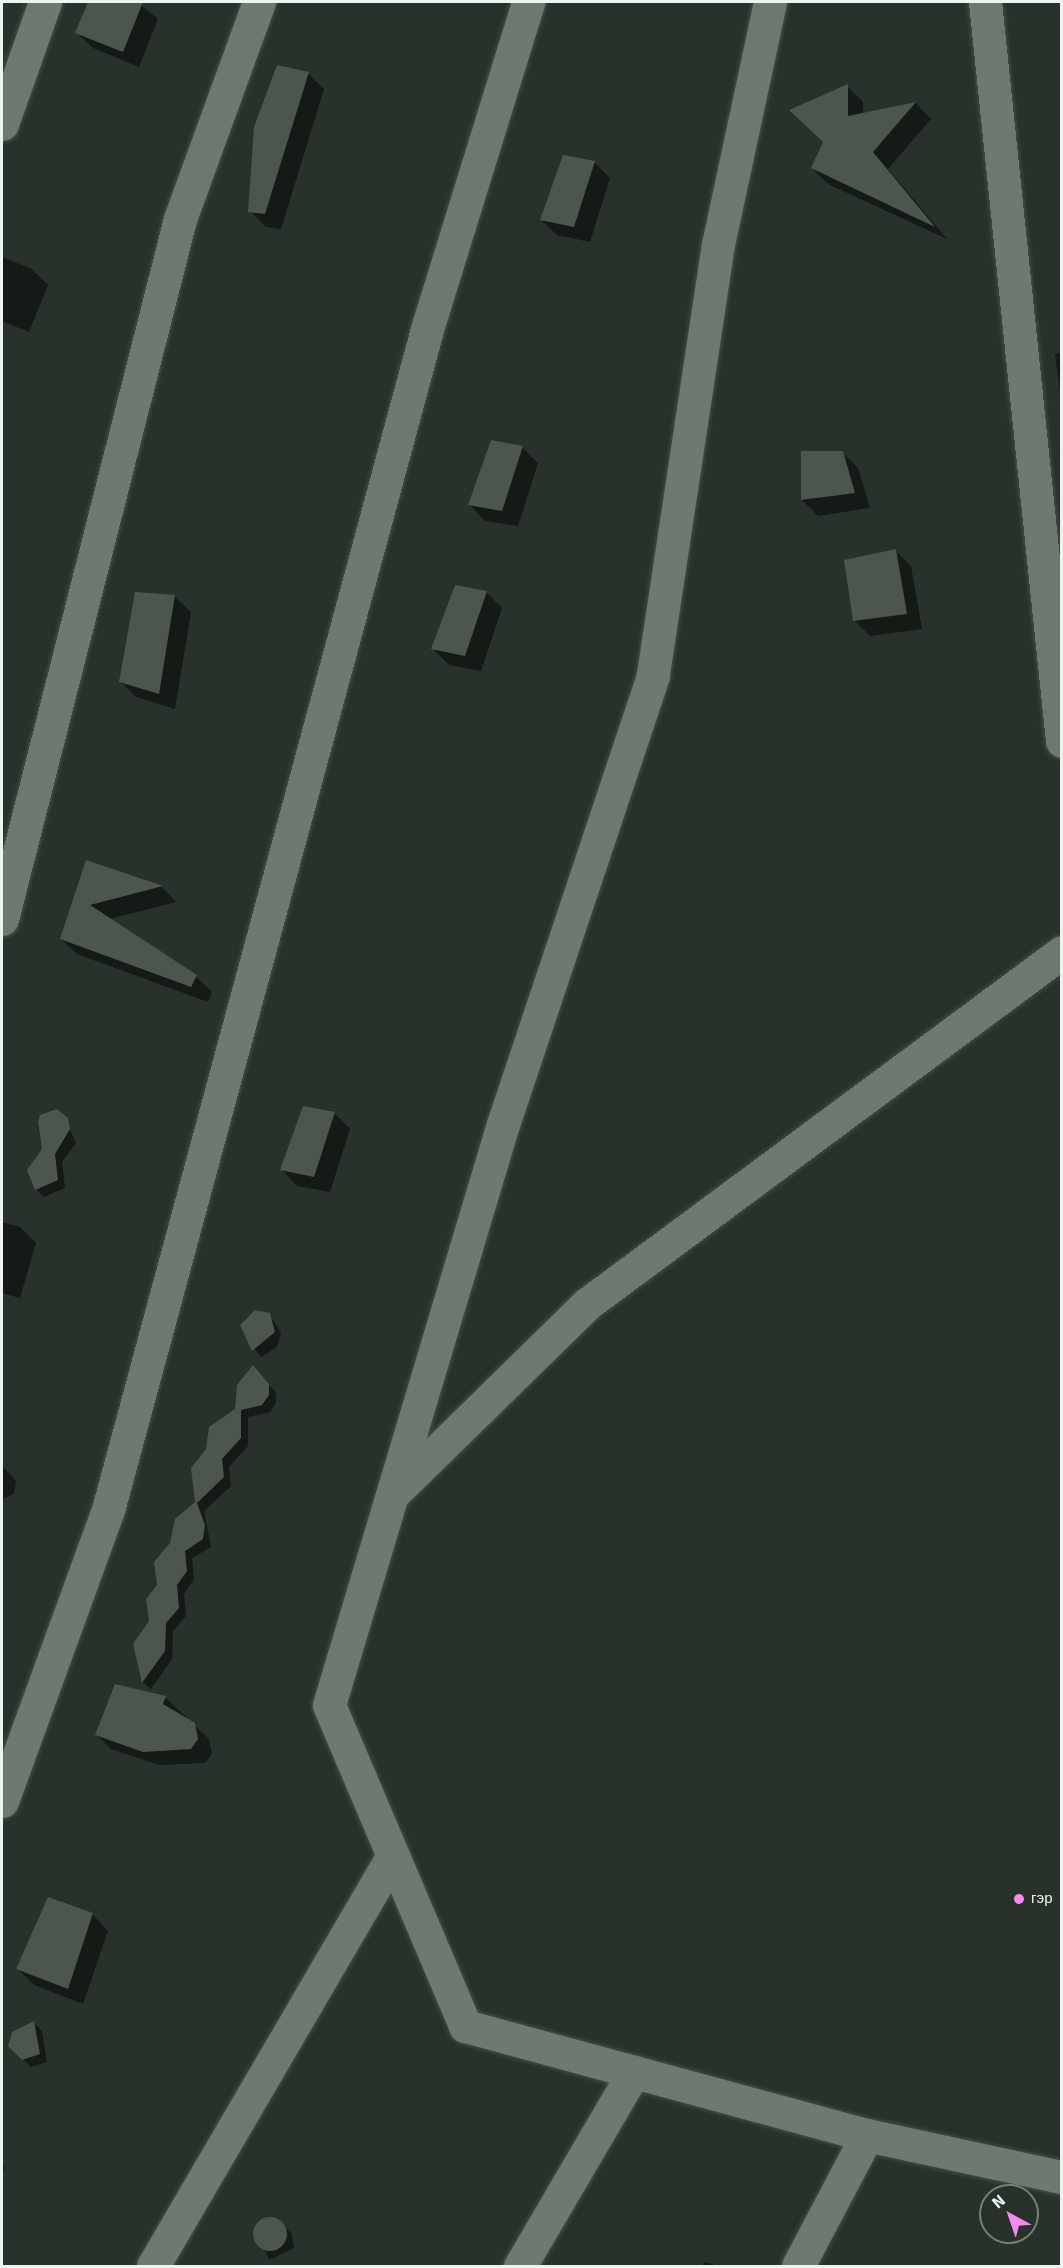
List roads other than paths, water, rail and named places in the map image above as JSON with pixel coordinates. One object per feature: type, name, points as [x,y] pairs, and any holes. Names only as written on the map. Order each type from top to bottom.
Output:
[{"type":"street","points":[[2,124],[45,2]]},
{"type":"street","points":[[2,919],[180,219],[259,2]]},
{"type":"street","points":[[2,1801],[108,1510],[427,329],[528,2]]},
{"type":"street","points":[[770,2],[718,244],[653,676],[503,1124],[329,1705],[465,2026],[867,2135],[1062,2177]]},
{"type":"street","points":[[986,2],[1062,741]]},
{"type":"street","points":[[391,1495],[587,1304],[1062,952]]},
{"type":"street","points":[[153,2266],[393,1856]]},
{"type":"street","points":[[520,2266],[633,2072]]},
{"type":"street","points":[[798,2266],[867,2135]]},
{"type":"place","name":"гэр","points":[[1019,1899]]}]
